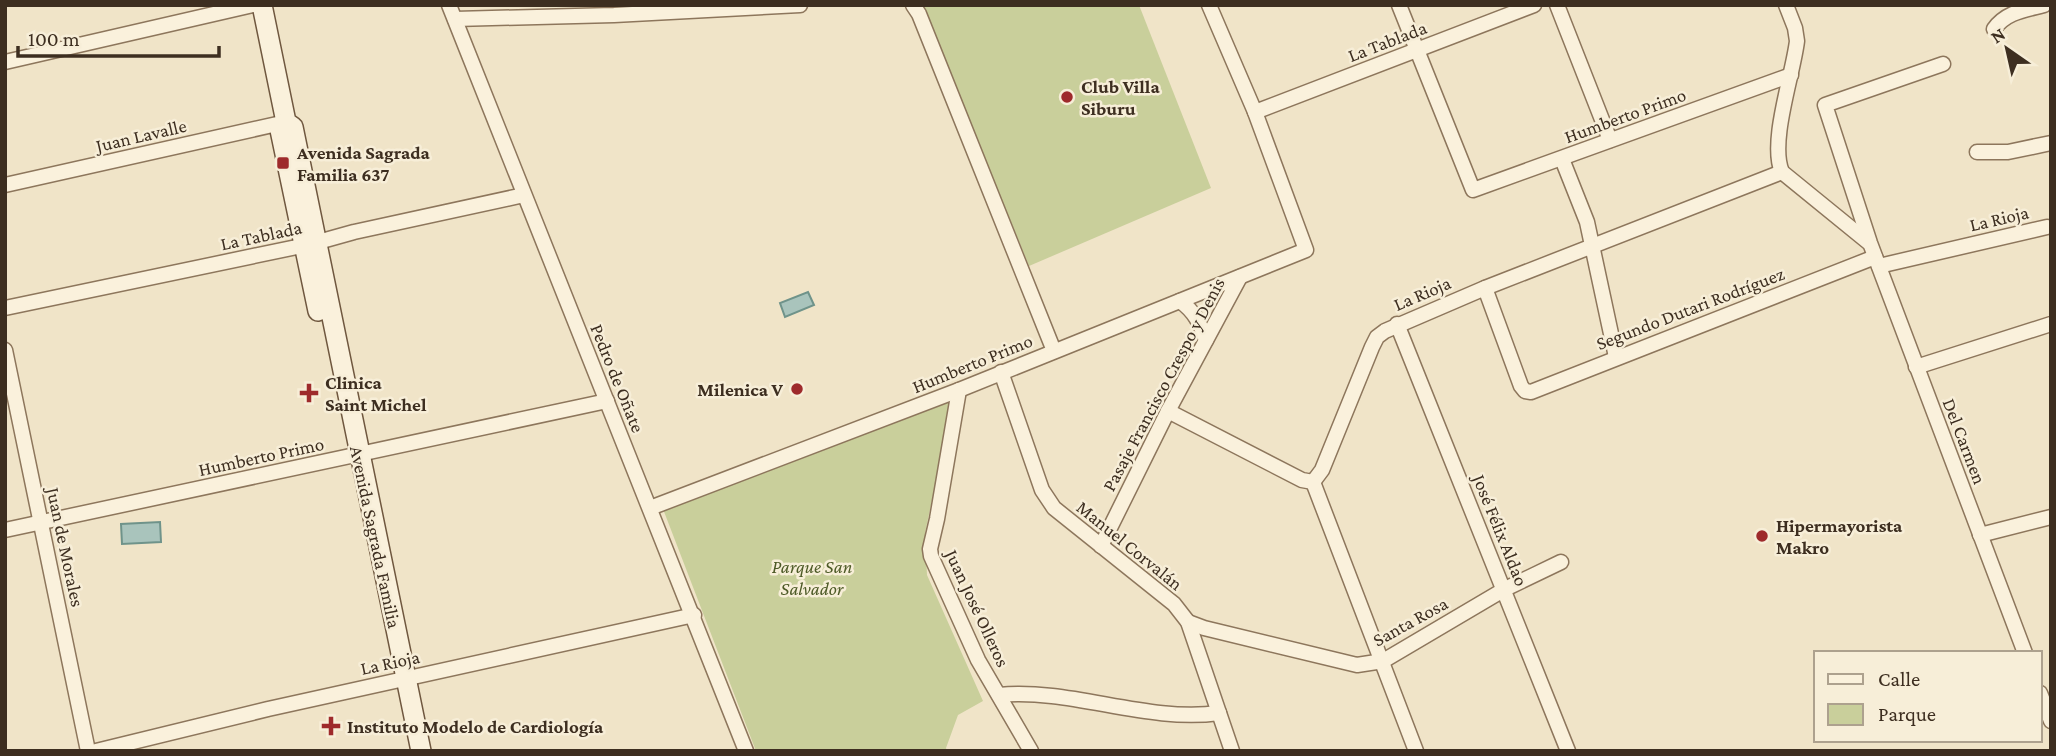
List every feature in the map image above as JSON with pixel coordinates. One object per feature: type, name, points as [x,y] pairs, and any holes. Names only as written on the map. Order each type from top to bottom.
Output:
[{"type":"main road","name":"Avenida Sagrada Familia","points":[[262,5],[286,122],[293,127],[311,244],[400,680],[409,751]]},
{"type":"main road","name":"Avenida Sagrada Familia","points":[[400,680],[421,751]]},
{"type":"street","points":[[5,62],[253,5]]},
{"type":"street","points":[[453,10],[612,10],[800,5]]},
{"type":"street","points":[[913,5],[919,14],[1054,351]]},
{"type":"street","points":[[1209,5],[1255,112]]},
{"type":"street","points":[[1399,5],[1418,50]]},
{"type":"street","name":"La Tablada","points":[[1255,112],[1534,5]]},
{"type":"street","points":[[1557,5],[1610,140]]},
{"type":"street","points":[[1786,5],[1797,41],[1778,141],[1778,162],[1782,172],[1874,255]]},
{"type":"street","points":[[1994,29],[2012,13],[2044,5]]},
{"type":"street","name":"Pedro de Oñate","points":[[453,10],[746,751]]},
{"type":"street","name":"Humberto Primo","points":[[1418,50],[1473,191],[1791,75]]},
{"type":"street","name":"Del Carmen","points":[[1943,64],[1825,105],[1874,255],[2024,651]]},
{"type":"street","name":"Humberto Primo","points":[[650,508],[959,390],[1306,250],[1255,112]]},
{"type":"street","name":"Juan Lavalle","points":[[5,185],[286,122]]},
{"type":"street","points":[[1977,152],[2008,152],[2051,143]]},
{"type":"street","points":[[1562,159],[1594,245],[1616,357]]},
{"type":"street","name":"La Rioja","points":[[1312,482],[1322,470],[1377,337],[1397,324],[1485,288],[1782,172]]},
{"type":"street","name":"La Tablada","points":[[5,308],[311,244],[524,195]]},
{"type":"street","name":"La Rioja","points":[[1874,255],[2047,226]]},
{"type":"street","name":"Segundo Dutari Rodríguez","points":[[1485,288],[1521,386],[1525,391],[1531,392],[1874,255]]},
{"type":"street","name":"Pasaje Francisco Crespo y Denis","points":[[1101,547],[1168,411],[1240,277]]},
{"type":"street","points":[[1180,301],[1200,322],[1206,340]]},
{"type":"street","name":"José Félix Aldao","points":[[1397,324],[1568,751]]},
{"type":"street","points":[[1916,367],[2051,324]]},
{"type":"street","name":"Juan de Morales","points":[[5,350],[88,751]]},
{"type":"street","name":"Manuel Corvalán","points":[[1000,372],[1046,498],[1054,508],[1101,547],[1174,604],[1188,622],[1232,751]]},
{"type":"street","name":"Juan José Olleros","points":[[959,390],[930,549],[931,556],[978,660],[1031,751]]},
{"type":"street","name":"Humberto Primo","points":[[5,530],[607,401]]},
{"type":"street","points":[[1168,411],[1302,480],[1312,482],[1416,751]]},
{"type":"street","points":[[1980,535],[2051,517]]},
{"type":"street","name":"Santa Rosa","points":[[1188,622],[1357,665],[1383,661],[1505,589],[1561,562]]},
{"type":"street","name":"La Rioja","points":[[96,751],[268,709],[694,615]]},
{"type":"street","points":[[999,695],[1028,693],[1191,716],[1219,713]]},
{"type":"street","points":[[2045,700],[2051,721]]},
{"type":"green space","name":"Club Villa Siburu","points":[[922,5],[1139,5],[1211,188],[1029,266]]},
{"type":"green space","name":"Parque San Salvador","points":[[953,401],[925,533],[927,575],[983,701],[958,715],[947,751],[756,751],[663,509]]},
{"type":"water","points":[[808,292],[814,305],[785,317],[780,303]]},
{"type":"water","points":[[160,522],[161,542],[122,544],[121,524]]},
{"type":"place","name":"Club Villa Siburu","points":[[1067,97]]},
{"type":"place","name":"Avenida Sagrada Familia 637","points":[[283,163]]},
{"type":"place","name":"Milenica V","points":[[797,389]]},
{"type":"place","name":"Clinica Saint Michel","points":[[309,393]]},
{"type":"place","name":"Hipermayorista Makro","points":[[1762,536]]},
{"type":"place","name":"Instituto Modelo de Cardiología","points":[[331,726]]}]
